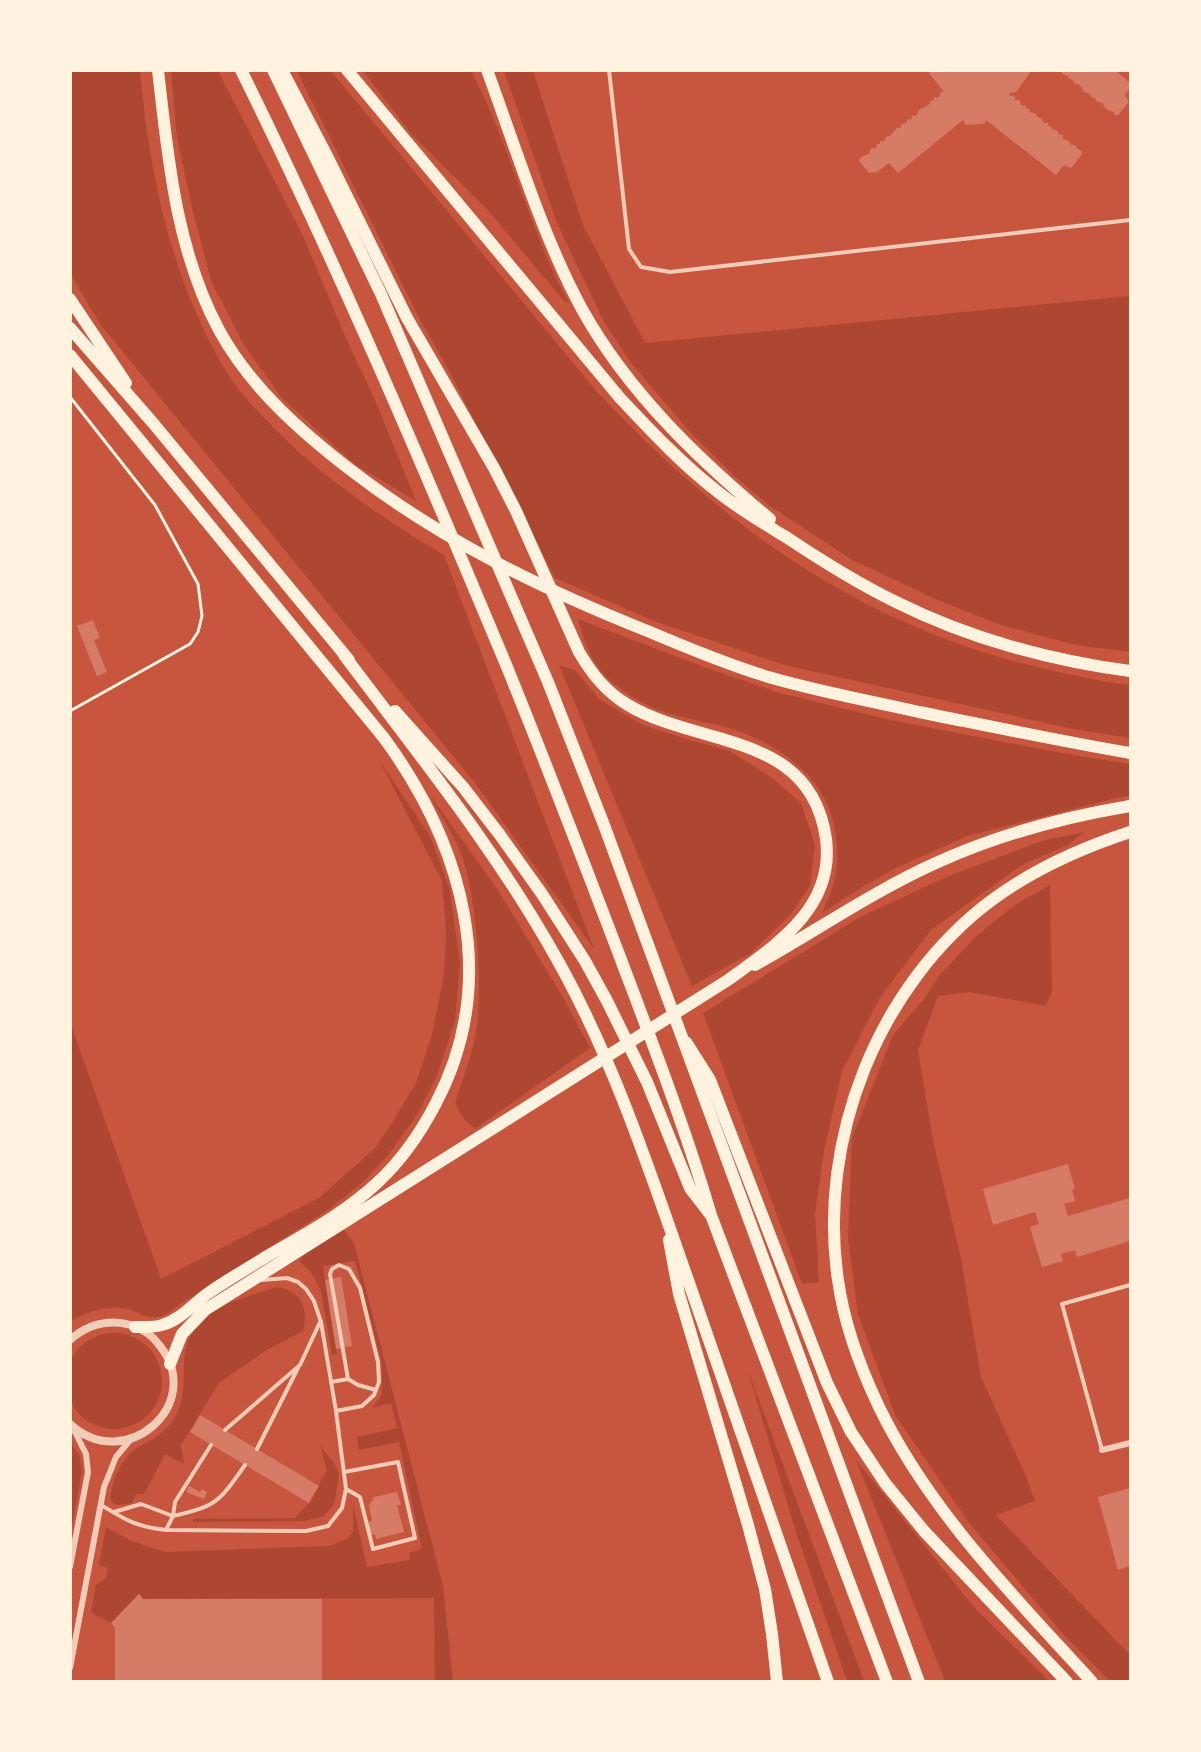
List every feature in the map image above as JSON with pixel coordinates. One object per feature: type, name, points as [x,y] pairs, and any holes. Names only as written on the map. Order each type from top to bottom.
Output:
[{"type":"highway","points":[[158,70],[168,155],[181,225],[197,280],[219,330],[237,360],[278,408],[314,441],[374,488],[466,547],[547,588],[720,660],[776,679],[848,697],[995,728],[1131,753]]},
{"type":"highway","points":[[241,70],[376,357],[542,753],[666,1077],[711,1215],[887,1682]]},
{"type":"highway","points":[[273,70],[381,294],[494,551],[548,682],[600,814],[919,1682]]},
{"type":"highway","points":[[282,70],[326,152],[407,318],[494,468],[516,511],[571,635],[592,674],[608,691],[642,713],[758,750],[780,763],[796,777],[810,793],[818,807],[827,847],[822,884],[814,901],[807,914],[779,942],[728,980]]},
{"type":"highway","points":[[347,70],[592,366],[664,444],[718,492],[848,577],[896,603],[958,628],[1049,655],[1131,670]]},
{"type":"highway","points":[[487,70],[551,243],[576,297],[603,343],[648,402],[678,436],[735,490],[807,551]]},
{"type":"highway","points":[[70,299],[153,423]]},
{"type":"highway","points":[[70,328],[153,423],[344,655],[492,853],[526,907],[574,992],[630,1118],[666,1215],[828,1682]]},
{"type":"highway","points":[[70,354],[384,738],[405,768],[417,788],[455,873],[465,912],[469,944],[469,994],[457,1054],[446,1083],[429,1116],[389,1171],[357,1201],[216,1288],[175,1320],[161,1326],[135,1327]]},
{"type":"highway","points":[[344,655],[463,787],[548,903],[607,1001],[647,1082],[690,1188],[711,1215]]},
{"type":"highway","points":[[170,1364],[177,1343],[188,1326],[205,1310],[728,980],[899,881],[938,862],[1014,832],[1064,818],[1131,806]]},
{"type":"highway","points":[[1092,1682],[966,1541],[920,1477],[890,1428],[865,1375],[841,1299],[834,1244],[835,1200],[842,1145],[865,1067],[893,1010],[930,959],[969,919],[1025,878],[1076,851],[1131,832]]},
{"type":"highway","points":[[678,1030],[710,1080],[823,1373],[851,1432],[885,1483],[924,1531],[1067,1682]]},
{"type":"highway","points":[[666,1215],[679,1294],[765,1589],[777,1682]]},
{"type":"street","points":[[70,1340],[84,1330],[101,1324],[118,1323],[135,1327],[155,1340],[166,1354],[170,1364],[173,1388],[166,1410],[152,1428],[131,1439],[114,1442],[96,1440],[85,1436],[71,1425]]},
{"type":"street","points":[[70,1567],[86,1482],[87,1464],[83,1446],[71,1425]]},
{"type":"street","points":[[70,1668],[100,1504],[110,1467],[131,1439]]},
{"type":"street","points":[[1102,1450],[1131,1443]]},
{"type":"lane","points":[[609,70],[629,249],[641,267],[670,272],[1131,220]]},
{"type":"lane","points":[[336,1411],[362,1406],[374,1395],[380,1382],[378,1362],[360,1288],[349,1269],[339,1265],[332,1269],[330,1274],[348,1378],[358,1385],[376,1390]]},
{"type":"lane","points":[[100,1504],[137,1525],[166,1530],[306,1531],[328,1526],[342,1508],[346,1489],[336,1411],[321,1322],[314,1301],[298,1282],[287,1278],[276,1278],[241,1286]]},
{"type":"lane","points":[[1102,1450],[1062,1305],[1131,1285]]},
{"type":"lane","points":[[257,1449],[321,1322]]},
{"type":"lane","points":[[225,1430],[300,1365]]},
{"type":"lane","points":[[331,1382],[348,1378]]},
{"type":"lane","points":[[166,1530],[173,1516],[175,1502],[211,1445]]},
{"type":"lane","points":[[344,1472],[398,1462],[415,1538],[373,1549],[360,1497],[346,1489]]},
{"type":"lane","points":[[113,1513],[141,1504],[173,1516],[201,1510],[214,1504],[228,1490],[245,1465]]},
{"type":"path","points":[[70,397],[155,505],[198,584],[202,616],[198,632],[190,644],[70,711]]},
{"type":"shaded area","points":[[70,71],[140,71],[157,187],[177,264],[207,337],[236,386],[273,427],[312,463],[376,512],[444,555],[594,949],[475,783],[100,324],[71,275]]},
{"type":"shaded area","points":[[171,71],[218,71],[303,236],[375,400],[416,501],[353,463],[281,397],[244,345],[211,281],[177,138]]},
{"type":"shaded area","points":[[297,71],[331,71],[599,394],[649,445],[701,492],[755,534],[811,572],[870,605],[932,634],[998,657],[1068,674],[1130,685],[1130,738],[1073,729],[784,665],[654,621],[555,578],[448,369],[418,316]]},
{"type":"shaded area","points":[[363,71],[471,71],[497,128],[542,246],[569,303],[564,301],[487,209],[413,136]]},
{"type":"shaded area","points":[[504,71],[533,71],[583,225],[645,343],[1130,296],[1130,652],[1076,645],[1001,625],[940,601],[852,560],[770,506],[734,476],[689,431],[631,363],[604,322],[557,223]]},
{"type":"shaded area","points":[[578,619],[780,693],[891,720],[1130,764],[1130,796],[967,836],[896,868],[822,913],[834,881],[837,848],[829,808],[811,778],[785,755],[754,738],[729,728],[660,710],[624,691],[605,676],[594,662]]},
{"type":"shaded area","points":[[559,665],[575,670],[599,699],[643,725],[730,751],[771,777],[801,803],[815,845],[810,886],[790,915],[751,953],[692,986]]},
{"type":"shaded area","points":[[379,760],[430,836],[450,890],[460,964],[455,1021],[437,1076],[417,1115],[388,1155],[362,1183],[328,1210],[168,1313],[151,1317],[123,1308],[108,1308],[85,1314],[71,1321],[70,1022],[161,1279],[319,1198],[375,1148],[416,1083],[432,1034],[444,975],[446,930],[442,881]]},
{"type":"shaded area","points":[[430,795],[498,890],[564,999],[590,1048],[475,1129],[463,1118],[455,1103],[474,1042],[479,1000],[478,949],[472,898],[462,856]]},
{"type":"shaded area","points":[[1084,832],[1068,845],[1022,865],[931,930],[881,996],[842,1071],[824,1151],[815,1214],[819,1282],[802,1284],[703,1013],[862,916],[951,875],[1045,840]]},
{"type":"shaded area","points":[[1050,885],[1052,991],[1046,1006],[970,992],[938,996],[918,1050],[933,1140],[961,1259],[981,1377],[1035,1501],[996,1515],[1130,1655],[1130,1681],[1110,1681],[1062,1633],[970,1524],[895,1415],[858,1314],[848,1238],[852,1138],[893,1035],[924,999],[940,975],[976,936],[1018,903]]},
{"type":"shaded area","points":[[343,1229],[354,1243],[443,1586],[453,1681],[435,1681],[434,1598],[143,1599],[139,1595],[111,1623],[91,1613],[96,1585],[106,1578],[108,1568],[99,1565],[106,1527],[132,1541],[165,1552],[330,1546],[348,1538],[353,1532],[353,1504],[367,1567],[410,1560],[409,1553],[422,1549],[399,1442],[359,1450],[357,1437],[397,1428],[391,1403],[372,1408],[382,1394],[382,1364],[355,1261],[323,1266],[337,1354],[332,1355],[321,1291],[311,1272],[300,1262],[312,1247]]},
{"type":"shaded area","points":[[276,1287],[292,1292],[301,1302],[305,1315],[303,1331],[265,1351],[219,1383],[181,1445],[184,1464],[165,1454],[144,1494],[136,1494],[132,1503],[119,1505],[112,1503],[114,1481],[124,1460],[134,1450],[162,1432],[178,1411],[182,1398],[186,1349],[190,1336],[198,1324],[224,1306]]},
{"type":"shaded area","points":[[114,1333],[132,1337],[148,1347],[158,1363],[162,1381],[158,1399],[148,1415],[132,1425],[114,1429],[96,1425],[80,1415],[70,1399],[66,1381],[70,1363],[80,1347],[96,1337]]},
{"type":"shaded area","points":[[748,1371],[864,1681],[847,1681],[794,1526]]},
{"type":"shaded area","points":[[70,1442],[79,1455],[82,1471],[71,1531]]},
{"type":"shaded area","points":[[320,1446],[334,1463],[339,1474],[334,1504],[323,1517],[304,1521],[193,1522],[193,1519],[295,1518],[309,1503],[327,1470]]},
{"type":"shaded area","points":[[856,1460],[973,1606],[1049,1681],[945,1681]]},
{"type":"building","points":[[932,70],[1032,70],[1016,92],[1009,93],[1009,95],[1019,100],[1026,109],[1029,108],[1030,112],[1036,114],[1044,123],[1048,123],[1048,126],[1058,131],[1058,134],[1063,135],[1063,139],[1075,145],[1082,154],[1071,168],[1064,165],[1056,175],[986,120],[984,124],[966,125],[963,120],[898,173],[889,163],[877,172],[869,173],[859,161],[860,158],[870,153],[870,149],[876,148],[880,141],[884,141],[887,136],[900,128],[907,122],[907,119],[911,120],[912,115],[916,116],[919,110],[930,104],[931,100],[934,101],[934,97],[938,98],[941,92],[944,92],[929,73]]},
{"type":"building","points":[[1062,70],[1115,70],[1130,83],[1130,88],[1125,95],[1129,102],[1118,115],[1114,115],[1114,112],[1107,110],[1102,103],[1084,92],[1080,85],[1062,74]]},
{"type":"building","points":[[93,620],[100,638],[94,640],[107,672],[97,676],[77,626]]},
{"type":"building","points":[[1068,1164],[1075,1189],[1072,1190],[1075,1201],[1064,1204],[1068,1216],[1130,1198],[1130,1241],[1077,1257],[1075,1250],[1061,1254],[1063,1261],[1042,1267],[1030,1227],[1039,1224],[1035,1212],[993,1225],[983,1189]]},
{"type":"building","points":[[341,1277],[352,1346],[336,1349],[325,1280]]},
{"type":"building","points":[[200,1415],[319,1486],[309,1503],[190,1432]]},
{"type":"building","points":[[189,1486],[200,1492],[202,1489],[207,1492],[204,1499],[186,1492]]},
{"type":"building","points":[[1130,1488],[1130,1566],[1118,1570],[1098,1497]]},
{"type":"building","points":[[397,1492],[401,1505],[397,1505],[404,1532],[376,1539],[375,1534],[370,1535],[367,1523],[372,1521],[369,1506],[374,1497]]},
{"type":"building","points":[[139,1594],[143,1599],[322,1599],[322,1682],[115,1682],[115,1628],[111,1623]]}]
